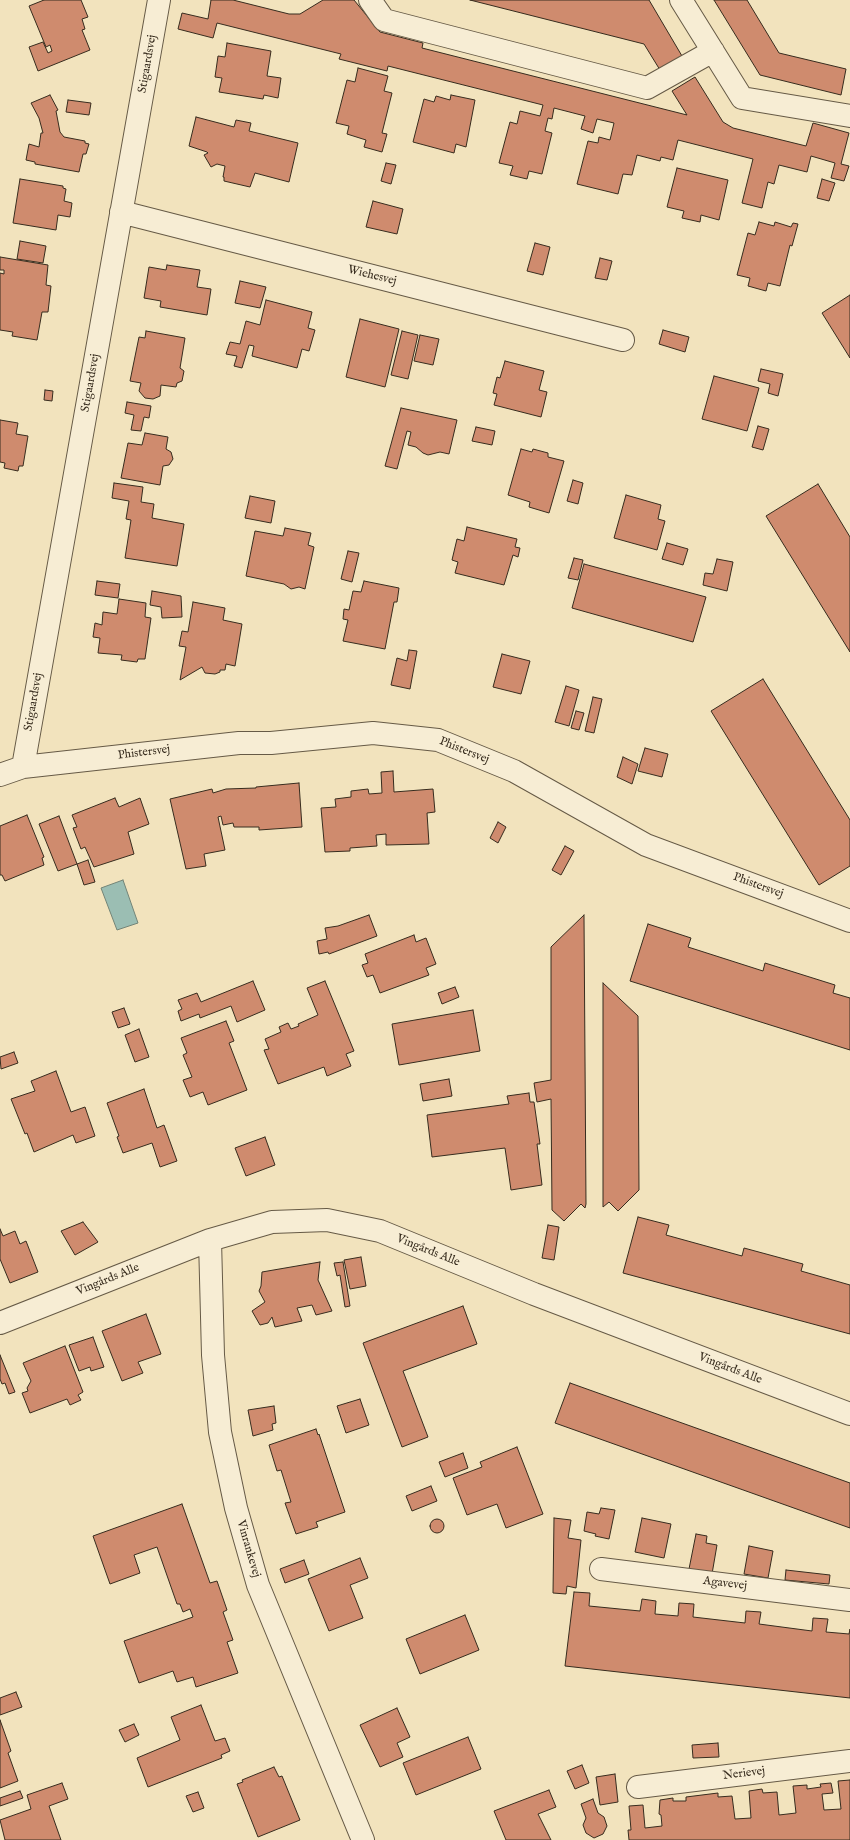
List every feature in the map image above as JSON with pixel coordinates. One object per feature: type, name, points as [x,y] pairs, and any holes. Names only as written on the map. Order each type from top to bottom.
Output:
[{"type":"street","name":"Stigaardsvej","points":[[23,767],[159,0]]},
{"type":"street","points":[[370,0],[384,20],[647,88],[712,51]]},
{"type":"street","points":[[681,0],[742,98],[850,116]]},
{"type":"street","name":"Wiehesvej","points":[[121,212],[623,340]]},
{"type":"street","name":"Phistersvej","points":[[0,775],[23,767],[239,743],[271,743],[373,734],[438,740],[514,771],[646,845],[850,920]]},
{"type":"street","name":"Vingårds Alle","points":[[0,1323],[210,1240],[272,1222],[327,1220],[380,1231],[568,1307],[850,1414]]},
{"type":"street","name":"Vinrankevej","points":[[210,1240],[213,1355],[220,1432],[236,1508],[258,1585],[363,1840]]},
{"type":"street","name":"Agavevej","points":[[601,1569],[850,1600]]},
{"type":"street","name":"Nerievej","points":[[638,1787],[850,1761]]},
{"type":"water","points":[[123,880],[138,923],[117,930],[101,888]]},
{"type":"building","points":[[44,0],[81,0],[88,17],[82,19],[85,29],[82,30],[90,50],[38,71],[29,47],[43,42],[48,53],[52,51],[50,45],[46,47],[29,6]]},
{"type":"building","points":[[211,0],[233,0],[289,14],[300,14],[323,0],[354,0],[380,32],[423,43],[422,48],[687,115],[672,91],[695,77],[723,122],[733,128],[806,146],[813,123],[849,133],[841,164],[849,166],[844,181],[831,178],[835,163],[811,156],[807,172],[779,165],[774,184],[768,182],[762,208],[742,203],[753,159],[678,140],[673,160],[661,157],[660,161],[637,155],[632,175],[623,174],[618,194],[577,184],[588,141],[598,143],[599,137],[610,140],[614,123],[597,119],[593,133],[581,129],[585,116],[554,108],[552,119],[548,118],[545,131],[552,133],[542,174],[529,171],[527,179],[510,175],[513,166],[499,163],[510,122],[517,124],[520,111],[540,116],[543,105],[388,66],[387,71],[339,59],[341,54],[217,23],[213,38],[178,29],[182,13],[208,19]]},
{"type":"building","points":[[470,0],[649,0],[682,56],[660,70],[644,44]]},
{"type":"building","points":[[714,0],[747,0],[779,53],[846,69],[841,95],[760,75]]},
{"type":"building","points":[[227,43],[271,51],[267,76],[281,78],[278,98],[264,95],[263,99],[219,92],[222,78],[215,77],[218,56],[225,57]]},
{"type":"building","points":[[358,68],[388,76],[384,91],[392,93],[382,133],[387,134],[382,152],[364,147],[366,140],[347,134],[349,126],[336,123],[347,80],[355,82]]},
{"type":"building","points":[[50,95],[58,110],[56,111],[60,132],[64,137],[85,141],[85,143],[89,144],[86,154],[83,154],[79,172],[35,164],[35,162],[26,160],[29,144],[39,147],[41,133],[43,133],[39,118],[31,103]]},
{"type":"building","points":[[451,95],[475,100],[466,147],[456,144],[454,153],[413,142],[424,99],[434,102],[436,96],[450,100]]},
{"type":"building","points":[[68,100],[91,103],[89,115],[66,112]]},
{"type":"building","points":[[196,117],[234,127],[236,120],[251,123],[249,131],[298,143],[289,182],[255,173],[250,187],[224,181],[223,177],[225,166],[217,164],[211,167],[204,155],[208,153],[207,152],[189,146]]},
{"type":"building","points":[[386,163],[396,165],[391,184],[381,181]]},
{"type":"building","points":[[677,168],[728,180],[719,220],[701,215],[700,222],[682,218],[684,211],[667,207]]},
{"type":"building","points":[[20,179],[63,186],[63,188],[66,189],[64,201],[72,203],[70,217],[58,215],[56,230],[13,223]]},
{"type":"building","points":[[822,179],[835,183],[829,201],[817,198]]},
{"type":"building","points":[[373,201],[403,209],[397,234],[366,227]]},
{"type":"building","points":[[759,222],[774,226],[775,222],[791,227],[793,223],[798,224],[792,246],[790,245],[780,286],[768,283],[766,291],[748,286],[750,278],[737,275],[748,233],[755,235]]},
{"type":"building","points":[[20,241],[46,246],[43,263],[17,259]]},
{"type":"building","points":[[535,243],[550,247],[543,275],[527,271]]},
{"type":"building","points":[[0,257],[48,265],[46,285],[51,286],[48,312],[42,312],[37,340],[12,336],[13,332],[0,330],[0,273],[4,274],[4,270],[0,270]]},
{"type":"building","points":[[600,258],[612,261],[607,280],[595,278]]},
{"type":"building","points":[[167,265],[200,270],[197,287],[211,289],[207,315],[160,307],[161,301],[144,298],[149,267],[166,270]]},
{"type":"building","points":[[240,281],[266,287],[260,308],[235,303]]},
{"type":"building","points":[[850,295],[850,358],[822,313]]},
{"type":"building","points":[[266,300],[312,312],[308,328],[315,330],[309,351],[302,349],[297,368],[252,356],[254,346],[249,345],[242,368],[234,366],[237,356],[226,354],[230,342],[240,344],[246,321],[260,325]]},
{"type":"building","points":[[360,319],[399,329],[385,387],[346,377]]},
{"type":"building","points":[[663,330],[689,337],[685,352],[659,344]]},
{"type":"building","points":[[146,331],[185,338],[180,368],[184,371],[182,381],[177,383],[176,387],[161,385],[160,396],[153,399],[145,398],[139,391],[141,383],[130,381],[139,337],[145,338]]},
{"type":"building","points":[[402,331],[418,335],[408,379],[391,375]]},
{"type":"building","points":[[420,335],[439,339],[433,365],[414,361]]},
{"type":"building","points":[[505,361],[544,371],[539,390],[547,392],[541,417],[494,405],[497,394],[493,393],[497,377],[500,378]]},
{"type":"building","points":[[761,369],[783,374],[778,396],[768,393],[770,384],[758,381]]},
{"type":"building","points":[[714,376],[759,388],[747,431],[702,419]]},
{"type":"building","points":[[45,390],[53,391],[52,401],[44,400]]},
{"type":"building","points":[[127,402],[151,406],[149,418],[144,417],[141,431],[131,430],[134,415],[125,413]]},
{"type":"building","points":[[401,408],[457,420],[449,454],[440,452],[428,455],[416,447],[408,445],[411,432],[407,431],[397,469],[385,466]]},
{"type":"building","points":[[0,420],[18,423],[16,434],[28,436],[23,466],[19,466],[18,471],[4,468],[5,463],[0,462]]},
{"type":"building","points":[[758,426],[769,429],[763,450],[752,447]]},
{"type":"building","points":[[476,427],[495,431],[492,445],[472,441]]},
{"type":"building","points":[[145,433],[168,437],[166,449],[171,452],[173,459],[169,465],[163,466],[160,485],[121,478],[128,443],[142,445]]},
{"type":"building","points":[[521,449],[532,452],[533,449],[548,453],[548,457],[564,461],[549,513],[529,507],[530,502],[508,495]]},
{"type":"building","points":[[573,480],[583,483],[578,504],[567,501]]},
{"type":"building","points":[[114,483],[143,487],[141,502],[154,504],[152,518],[184,524],[177,566],[125,558],[131,520],[126,519],[129,501],[112,498]]},
{"type":"building","points":[[818,484],[850,537],[850,652],[766,516]]},
{"type":"building","points":[[626,495],[661,505],[658,519],[665,521],[657,550],[614,538]]},
{"type":"building","points":[[250,496],[275,501],[271,523],[245,518]]},
{"type":"building","points":[[467,527],[517,539],[515,547],[520,548],[518,557],[513,555],[504,585],[455,573],[458,562],[452,560],[457,539],[464,541]]},
{"type":"building","points":[[285,528],[311,533],[308,545],[314,547],[305,589],[299,587],[291,589],[284,584],[246,576],[255,531],[283,536]]},
{"type":"building","points":[[667,543],[688,549],[683,565],[662,559]]},
{"type":"building","points":[[348,551],[359,553],[352,582],[341,579]]},
{"type":"building","points":[[574,558],[583,560],[578,580],[568,578]]},
{"type":"building","points":[[717,559],[733,562],[727,591],[703,585],[705,573],[713,574]]},
{"type":"building","points":[[584,564],[706,597],[693,642],[572,608]]},
{"type":"building","points":[[97,581],[120,584],[118,598],[95,595]]},
{"type":"building","points":[[364,581],[399,588],[397,602],[394,602],[385,649],[343,641],[348,620],[343,619],[344,609],[349,610],[353,591],[361,592]]},
{"type":"building","points":[[152,591],[181,596],[182,617],[162,618],[161,607],[150,605]]},
{"type":"building","points":[[119,599],[146,603],[145,617],[151,618],[145,659],[138,659],[137,662],[121,660],[122,655],[98,653],[100,638],[93,637],[95,623],[102,625],[103,612],[117,614]]},
{"type":"building","points":[[193,602],[225,608],[223,620],[242,624],[235,666],[226,664],[225,670],[220,670],[220,672],[215,674],[205,673],[202,667],[180,680],[186,647],[179,646],[182,631],[188,632]]},
{"type":"building","points":[[409,650],[417,651],[410,689],[391,685],[397,658],[407,661]]},
{"type":"building","points":[[502,654],[530,661],[521,694],[493,687]]},
{"type":"building","points":[[763,679],[850,820],[850,866],[819,885],[711,711]]},
{"type":"building","points":[[566,686],[579,690],[569,726],[555,722]]},
{"type":"building","points":[[593,697],[602,699],[594,733],[585,731]]},
{"type":"building","points":[[576,711],[584,713],[579,730],[571,728]]},
{"type":"building","points":[[645,748],[668,754],[662,777],[638,771]]},
{"type":"building","points":[[623,757],[638,764],[632,784],[617,777]]},
{"type":"building","points":[[393,771],[394,792],[433,789],[435,812],[427,813],[429,844],[386,845],[386,834],[376,835],[377,846],[350,848],[350,851],[325,852],[321,808],[336,807],[335,799],[351,797],[351,791],[368,789],[369,794],[382,793],[381,772]]},
{"type":"building","points":[[299,783],[302,827],[259,830],[259,827],[234,827],[233,823],[223,825],[221,816],[218,817],[225,850],[204,854],[206,866],[186,869],[170,799],[212,789],[213,793],[226,789],[256,788]]},
{"type":"building","points":[[115,798],[119,807],[140,798],[149,824],[128,832],[134,854],[94,867],[85,847],[81,849],[73,828],[77,827],[72,815]]},
{"type":"building","points":[[27,815],[44,857],[42,858],[44,865],[5,881],[2,875],[0,875],[0,826]]},
{"type":"building","points":[[59,816],[77,864],[58,871],[39,824]]},
{"type":"building","points":[[498,822],[506,827],[498,843],[490,838]]},
{"type":"building","points":[[565,846],[574,851],[561,875],[552,870]]},
{"type":"building","points":[[88,860],[95,882],[84,885],[77,864]]},
{"type":"building","points":[[369,915],[377,936],[329,954],[328,952],[319,954],[317,941],[327,939],[325,928],[338,926]]},
{"type":"building","points":[[584,915],[586,1204],[585,1208],[581,1204],[564,1221],[552,1210],[551,1099],[537,1102],[534,1083],[551,1080],[551,947]]},
{"type":"building","points":[[648,924],[691,938],[688,947],[763,971],[765,963],[835,985],[833,993],[850,998],[850,1050],[630,981]]},
{"type":"building","points":[[414,935],[416,942],[426,938],[436,964],[426,968],[429,975],[380,993],[373,975],[367,977],[362,965],[368,963],[365,954]]},
{"type":"building","points":[[253,981],[265,1010],[237,1022],[231,1006],[200,1018],[199,1014],[181,1021],[178,1011],[182,1009],[178,1000],[197,993],[201,1002]]},
{"type":"building","points":[[325,981],[354,1051],[346,1054],[351,1066],[327,1076],[324,1067],[278,1084],[264,1050],[269,1049],[265,1039],[281,1032],[279,1027],[288,1023],[291,1029],[299,1026],[298,1024],[318,1015],[307,988]]},
{"type":"building","points":[[603,983],[638,1016],[639,1190],[618,1211],[609,1202],[603,1207]]},
{"type":"building","points":[[455,987],[459,997],[442,1004],[438,993]]},
{"type":"building","points":[[124,1008],[130,1024],[118,1028],[112,1012]]},
{"type":"building","points":[[473,1010],[480,1051],[399,1065],[392,1024]]},
{"type":"building","points":[[226,1021],[234,1041],[229,1043],[247,1090],[208,1105],[203,1092],[190,1097],[183,1080],[192,1077],[183,1055],[187,1053],[181,1038]]},
{"type":"building","points":[[139,1029],[149,1057],[135,1062],[125,1035]]},
{"type":"building","points":[[14,1052],[18,1063],[1,1069],[0,1057]]},
{"type":"building","points":[[56,1071],[71,1112],[85,1107],[95,1136],[76,1143],[73,1135],[34,1152],[11,1099],[35,1091],[31,1081]]},
{"type":"building","points":[[449,1079],[452,1096],[423,1101],[420,1084]]},
{"type":"building","points":[[144,1089],[157,1128],[164,1125],[177,1161],[160,1167],[152,1143],[123,1153],[117,1137],[119,1136],[107,1103]]},
{"type":"building","points":[[529,1093],[530,1102],[534,1102],[540,1144],[537,1144],[542,1185],[511,1190],[505,1148],[432,1157],[427,1115],[509,1104],[507,1096]]},
{"type":"building","points":[[265,1137],[275,1165],[246,1176],[235,1148]]},
{"type":"building","points":[[638,1217],[669,1225],[666,1235],[742,1256],[744,1248],[803,1264],[801,1271],[850,1285],[850,1334],[623,1273]]},
{"type":"building","points":[[83,1222],[98,1242],[75,1255],[61,1231]]},
{"type":"building","points":[[548,1225],[559,1227],[554,1260],[542,1258]]},
{"type":"building","points":[[0,1229],[3,1236],[15,1231],[20,1244],[26,1241],[38,1272],[10,1283],[0,1259]]},
{"type":"building","points":[[361,1257],[366,1286],[350,1289],[344,1260]]},
{"type":"building","points":[[320,1262],[318,1280],[332,1311],[316,1315],[312,1305],[297,1308],[302,1321],[275,1327],[272,1317],[268,1323],[260,1325],[252,1311],[265,1302],[259,1291],[262,1272]]},
{"type":"building","points":[[343,1262],[350,1306],[345,1307],[340,1275],[337,1276],[334,1263]]},
{"type":"building","points":[[463,1306],[477,1344],[403,1371],[428,1437],[402,1447],[363,1343]]},
{"type":"building","points":[[146,1314],[161,1354],[138,1362],[143,1373],[122,1381],[102,1331]]},
{"type":"building","points":[[93,1337],[104,1367],[91,1371],[90,1367],[79,1371],[69,1345]]},
{"type":"building","points":[[65,1346],[83,1392],[78,1395],[81,1400],[70,1405],[67,1399],[30,1413],[22,1393],[28,1391],[27,1388],[31,1381],[23,1363]]},
{"type":"building","points":[[0,1355],[15,1392],[9,1394],[5,1383],[2,1384],[0,1379]]},
{"type":"building","points":[[570,1383],[850,1483],[850,1528],[555,1423]]},
{"type":"building","points":[[360,1399],[369,1425],[346,1433],[337,1406]]},
{"type":"building","points":[[274,1406],[276,1423],[272,1424],[273,1430],[253,1436],[248,1410]]},
{"type":"building","points":[[316,1429],[345,1512],[316,1522],[318,1527],[296,1534],[285,1503],[291,1502],[281,1470],[277,1471],[269,1445]]},
{"type":"building","points":[[517,1447],[543,1514],[506,1528],[497,1504],[467,1515],[453,1478],[482,1467],[480,1462]]},
{"type":"building","points":[[463,1453],[468,1468],[445,1477],[439,1462]]},
{"type":"building","points":[[431,1486],[437,1501],[412,1511],[406,1496]]},
{"type":"building","points":[[182,1504],[210,1583],[217,1581],[227,1610],[223,1612],[233,1640],[227,1642],[238,1673],[196,1687],[193,1677],[177,1682],[173,1671],[139,1683],[124,1641],[193,1617],[190,1609],[183,1612],[180,1604],[177,1604],[157,1547],[134,1555],[140,1573],[110,1584],[93,1536]]},
{"type":"building","points":[[601,1508],[615,1510],[609,1539],[595,1536],[596,1534],[584,1531],[587,1512],[599,1514]]},
{"type":"building","points":[[554,1518],[571,1520],[568,1538],[581,1540],[576,1588],[567,1586],[566,1594],[553,1593]]},
{"type":"building","points":[[642,1518],[671,1524],[664,1558],[635,1552]]},
{"type":"building","points":[[434,1519],[440,1519],[444,1523],[444,1529],[440,1533],[434,1533],[430,1529],[430,1523]]},
{"type":"building","points":[[696,1534],[707,1536],[706,1543],[717,1545],[712,1574],[689,1569]]},
{"type":"building","points":[[749,1546],[773,1551],[768,1578],[744,1574]]},
{"type":"building","points":[[360,1558],[368,1578],[350,1585],[363,1618],[329,1631],[308,1579]]},
{"type":"building","points":[[304,1560],[309,1574],[285,1583],[280,1569]]},
{"type":"building","points":[[786,1570],[830,1575],[829,1584],[785,1580]]},
{"type":"building","points":[[574,1592],[590,1593],[589,1606],[640,1611],[642,1599],[656,1601],[655,1614],[678,1616],[679,1603],[694,1604],[693,1617],[745,1623],[746,1611],[761,1612],[759,1624],[812,1631],[813,1618],[828,1619],[826,1632],[849,1634],[850,1629],[850,1698],[565,1666]]},
{"type":"building","points":[[465,1615],[479,1650],[420,1674],[406,1639]]},
{"type":"building","points":[[16,1692],[22,1707],[0,1715],[0,1698]]},
{"type":"building","points":[[201,1705],[215,1741],[225,1738],[230,1751],[221,1755],[222,1758],[148,1787],[137,1758],[180,1740],[171,1717]]},
{"type":"building","points":[[397,1708],[410,1737],[397,1743],[403,1757],[380,1767],[360,1725]]},
{"type":"building","points":[[0,1720],[11,1751],[8,1753],[18,1781],[0,1788]]},
{"type":"building","points":[[134,1724],[139,1735],[125,1742],[119,1730]]},
{"type":"building","points":[[468,1737],[481,1769],[416,1795],[403,1763]]},
{"type":"building","points":[[718,1743],[719,1757],[693,1758],[692,1745]]},
{"type":"building","points":[[582,1765],[589,1783],[575,1789],[567,1771]]},
{"type":"building","points":[[274,1767],[279,1777],[282,1776],[300,1820],[258,1837],[237,1784],[243,1782],[242,1780]]},
{"type":"building","points":[[615,1774],[618,1802],[600,1805],[596,1777]]},
{"type":"building","points":[[850,1780],[850,1840],[629,1840],[628,1830],[631,1830],[629,1806],[643,1805],[645,1828],[662,1826],[661,1815],[659,1814],[660,1800],[673,1798],[673,1801],[686,1801],[686,1797],[718,1793],[718,1797],[732,1796],[735,1819],[751,1818],[749,1791],[762,1789],[763,1793],[777,1792],[779,1815],[796,1813],[793,1786],[807,1785],[807,1789],[821,1787],[820,1784],[831,1783],[833,1793],[822,1794],[824,1810],[841,1809],[838,1781]]},
{"type":"building","points":[[62,1783],[68,1799],[49,1806],[61,1840],[5,1840],[0,1820],[31,1809],[27,1795]]},
{"type":"building","points":[[549,1790],[556,1807],[538,1814],[551,1840],[506,1840],[494,1811]]},
{"type":"building","points":[[20,1791],[23,1798],[0,1806],[0,1798]]},
{"type":"building","points":[[198,1792],[204,1808],[193,1812],[186,1796]]},
{"type":"building","points":[[593,1799],[598,1813],[604,1817],[607,1826],[603,1834],[594,1838],[586,1833],[583,1825],[586,1818],[581,1804]]}]
